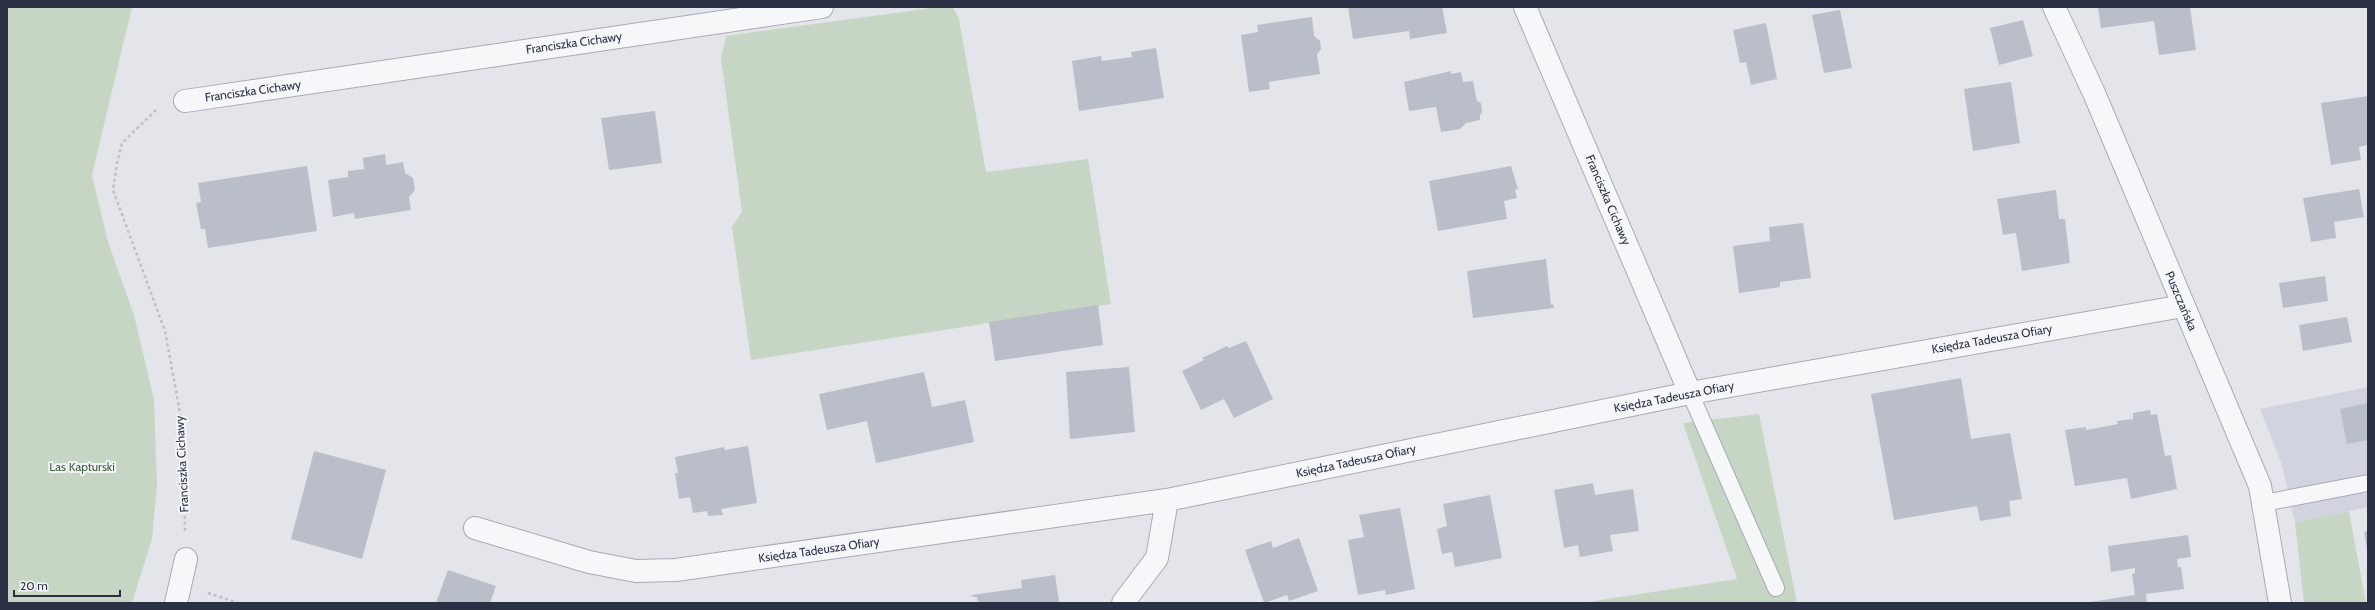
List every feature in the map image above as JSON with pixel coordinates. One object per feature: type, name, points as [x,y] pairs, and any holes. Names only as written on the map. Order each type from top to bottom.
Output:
[{"type":"street","name":"Franciszka Cichawy","points":[[185,101],[822,7]]},
{"type":"street","name":"Franciszka Cichawy","points":[[1525,7],[1690,393]]},
{"type":"street","name":"Puszczańska","points":[[2054,7],[2094,93],[2260,486],[2280,603]]},
{"type":"street","name":"Księdza Tadeusza Ofiary","points":[[475,528],[590,562],[636,571],[676,570],[1167,500],[1690,393],[2183,306]]},
{"type":"street","points":[[1123,603],[1158,558],[1167,500]]},
{"type":"street","points":[[179,602],[186,560]]},
{"type":"lane","points":[[1690,393],[1776,588]]},
{"type":"lane","points":[[2264,503],[2368,483]]},
{"type":"path","name":"Franciszka Cichawy","points":[[185,101],[157,110],[122,143],[113,190],[165,331],[183,429],[186,560]]},
{"type":"shaded area","points":[[2368,387],[2368,507],[2295,522],[2282,465],[2260,409]]},
{"type":"green space","name":"Las Kapturski","points":[[7,7],[132,7],[92,175],[108,242],[134,315],[154,400],[157,485],[152,539],[132,603],[7,603]]},
{"type":"green space","points":[[939,7],[953,7],[959,19],[986,172],[1088,159],[1111,304],[751,360],[732,227],[742,212],[721,58],[726,36]]},
{"type":"green space","points":[[1759,414],[1797,603],[1581,603],[1737,579],[1683,423]]},
{"type":"green space","points":[[2349,511],[2366,603],[2304,603],[2295,522]]},
{"type":"building","points":[[1348,7],[1442,7],[1447,33],[1410,39],[1409,31],[1353,39]]},
{"type":"building","points":[[2098,7],[2190,7],[2196,50],[2159,55],[2154,21],[2101,28]]},
{"type":"building","points":[[1840,10],[1852,68],[1824,73],[1812,15]]},
{"type":"building","points":[[1312,17],[1314,36],[1320,41],[1321,49],[1317,54],[1320,74],[1269,82],[1270,89],[1249,92],[1241,35],[1258,32],[1257,25]]},
{"type":"building","points":[[2023,20],[2033,56],[1999,65],[1990,28]]},
{"type":"building","points":[[1766,23],[1777,79],[1751,85],[1746,62],[1740,63],[1733,30]]},
{"type":"building","points":[[1156,48],[1164,98],[1079,111],[1072,61],[1101,56],[1102,61],[1132,57],[1131,52]]},
{"type":"building","points":[[1451,71],[1451,74],[1461,72],[1463,82],[1473,81],[1477,101],[1481,103],[1482,112],[1480,115],[1480,120],[1466,123],[1460,129],[1441,132],[1436,107],[1409,111],[1404,82]]},
{"type":"building","points":[[2011,82],[2020,143],[1973,151],[1964,89]]},
{"type":"building","points":[[2368,96],[2368,145],[2359,147],[2361,160],[2331,165],[2321,103]]},
{"type":"building","points":[[655,111],[662,163],[609,170],[601,118]]},
{"type":"building","points":[[385,154],[386,165],[403,162],[405,173],[413,178],[415,190],[409,197],[411,210],[355,219],[354,213],[333,217],[328,180],[348,177],[348,171],[364,169],[363,158]]},
{"type":"building","points":[[307,166],[317,231],[208,248],[205,229],[201,229],[196,203],[201,202],[198,183]]},
{"type":"building","points":[[1511,166],[1518,189],[1515,190],[1517,198],[1504,201],[1507,219],[1438,231],[1429,181]]},
{"type":"building","points":[[2359,189],[2364,217],[2334,222],[2336,238],[2311,242],[2303,198]]},
{"type":"building","points":[[2056,190],[2059,219],[2065,219],[2070,263],[2022,271],[2016,233],[2003,235],[1997,199]]},
{"type":"building","points":[[1803,223],[1811,278],[1780,282],[1780,287],[1739,293],[1733,246],[1770,241],[1769,227]]},
{"type":"building","points":[[1546,259],[1551,305],[1553,304],[1554,308],[1473,318],[1467,271]]},
{"type":"building","points":[[2325,276],[2328,301],[2283,308],[2279,283]]},
{"type":"building","points":[[1098,305],[1103,345],[995,361],[989,322]]},
{"type":"building","points":[[2347,317],[2352,342],[2303,351],[2299,325]]},
{"type":"building","points":[[1246,341],[1273,399],[1234,418],[1224,399],[1201,410],[1182,371],[1204,360],[1202,358],[1227,346],[1229,348]]},
{"type":"building","points":[[1129,367],[1135,432],[1070,439],[1066,372]]},
{"type":"building","points":[[924,372],[932,407],[965,400],[974,442],[876,463],[867,421],[827,430],[819,394]]},
{"type":"building","points":[[1961,378],[1971,439],[2010,433],[2022,499],[2009,501],[2011,516],[1980,521],[1977,506],[1894,520],[1871,394]]},
{"type":"building","points":[[2368,403],[2368,440],[2347,444],[2340,409]]},
{"type":"building","points":[[2150,410],[2151,415],[2157,414],[2165,456],[2171,455],[2177,489],[2131,499],[2127,478],[2075,486],[2065,430],[2086,427],[2086,430],[2118,424],[2117,421],[2133,419],[2133,413]]},
{"type":"building","points":[[748,446],[757,503],[721,509],[723,515],[708,516],[707,511],[693,513],[690,497],[679,499],[675,473],[678,473],[675,457],[724,447],[725,450]]},
{"type":"building","points":[[314,451],[386,470],[362,559],[291,539]]},
{"type":"building","points":[[1593,483],[1595,495],[1633,489],[1639,531],[1610,535],[1613,551],[1580,557],[1578,545],[1564,548],[1554,490]]},
{"type":"building","points":[[1490,495],[1502,558],[1455,567],[1452,552],[1442,554],[1437,529],[1447,526],[1443,504]]},
{"type":"building","points":[[1400,508],[1415,589],[1386,595],[1385,590],[1358,595],[1348,540],[1364,537],[1359,515]]},
{"type":"building","points":[[2368,531],[2368,549],[2367,549],[2364,532]]},
{"type":"building","points":[[2188,535],[2191,557],[2177,559],[2178,567],[2181,567],[2184,589],[2146,594],[2147,603],[2084,603],[2135,595],[2132,574],[2135,573],[2135,568],[2111,572],[2108,546]]},
{"type":"building","points":[[1299,538],[1318,591],[1289,601],[1287,595],[1264,603],[1245,550],[1271,541],[1273,548]]},
{"type":"building","points":[[448,570],[496,586],[490,603],[436,603]]},
{"type":"building","points":[[1055,575],[1059,601],[1058,603],[978,603],[977,597],[973,597],[972,595],[1022,588],[1021,580]]}]
